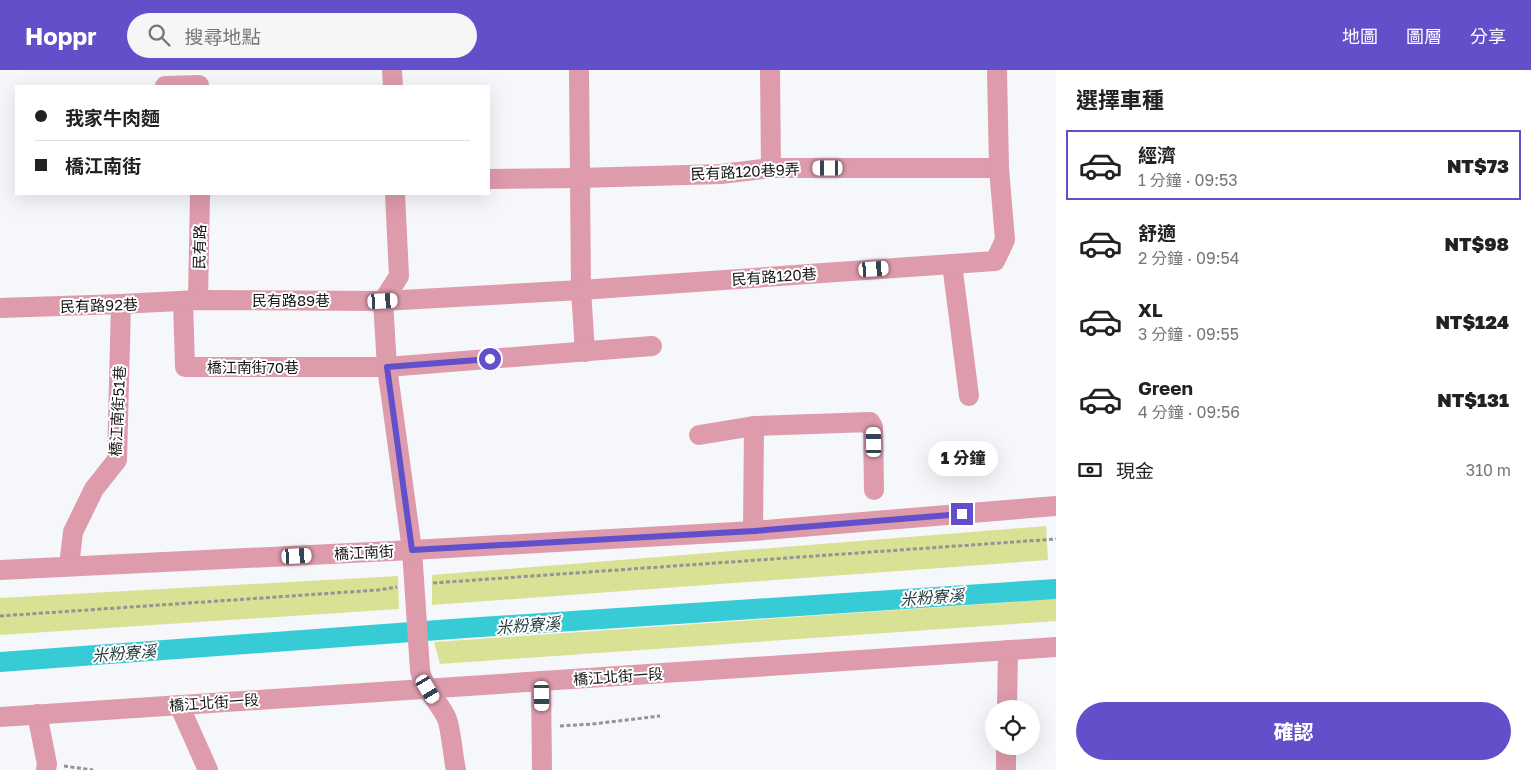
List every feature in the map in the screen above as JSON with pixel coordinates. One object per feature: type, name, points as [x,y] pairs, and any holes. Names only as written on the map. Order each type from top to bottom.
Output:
[{"type":"street","points":[[392,70],[393,85]]},
{"type":"street","points":[[579,70],[581,290],[585,352]]},
{"type":"street","points":[[770,70],[770,168]]},
{"type":"street","name":"民有路120巷","points":[[383,301],[581,290],[995,261],[1005,240],[999,168],[997,70]]},
{"type":"street","points":[[171,85],[199,80]]},
{"type":"street","name":"民有路120巷9弄","points":[[490,178],[580,178],[721,174],[770,168],[999,168]]},
{"type":"street","name":"民有路","points":[[191,300],[200,195]]},
{"type":"street","points":[[395,195],[398,276],[383,301],[387,367],[412,550],[421,676],[447,719],[456,770]]},
{"type":"street","points":[[952,264],[969,396]]},
{"type":"street","name":"民有路89巷","points":[[191,300],[383,301]]},
{"type":"street","name":"民有路92巷","points":[[0,308],[191,300]]},
{"type":"street","name":"橋江南街70巷","points":[[191,300],[185,367],[387,367],[652,346]]},
{"type":"street","name":"橋江南街51巷","points":[[69,566],[73,532],[94,489],[117,460],[121,304]]},
{"type":"street","points":[[699,434],[754,426],[870,422],[873,427],[874,490]]},
{"type":"street","points":[[754,426],[754,531]]},
{"type":"street","name":"橋江南街","points":[[0,570],[754,531],[1056,506]]},
{"type":"street","name":"橋江北街一段","points":[[0,717],[1056,647]]},
{"type":"street","points":[[1007,700],[1008,650]]},
{"type":"street","points":[[541,681],[542,770]]},
{"type":"street","points":[[179,705],[208,770]]},
{"type":"street","points":[[37,714],[47,767]]},
{"type":"street","points":[[1006,755],[1006,770]]},
{"type":"path","points":[[0,616],[378,590],[1056,539]]},
{"type":"path","points":[[542,727],[592,724],[660,716]]},
{"type":"path","points":[[47,767],[93,770]]},
{"type":"green space","points":[[1046,526],[1048,560],[432,605],[432,575]]},
{"type":"green space","points":[[398,576],[399,609],[0,635],[0,598]]},
{"type":"green space","points":[[1056,599],[1056,621],[440,664],[434,642]]},
{"type":"waterway","name":"米粉寮溪","points":[[0,662],[466,628],[1056,589]]},
{"type":"route","points":[[490,359],[387,367],[412,550],[754,531],[962,514]]}]
